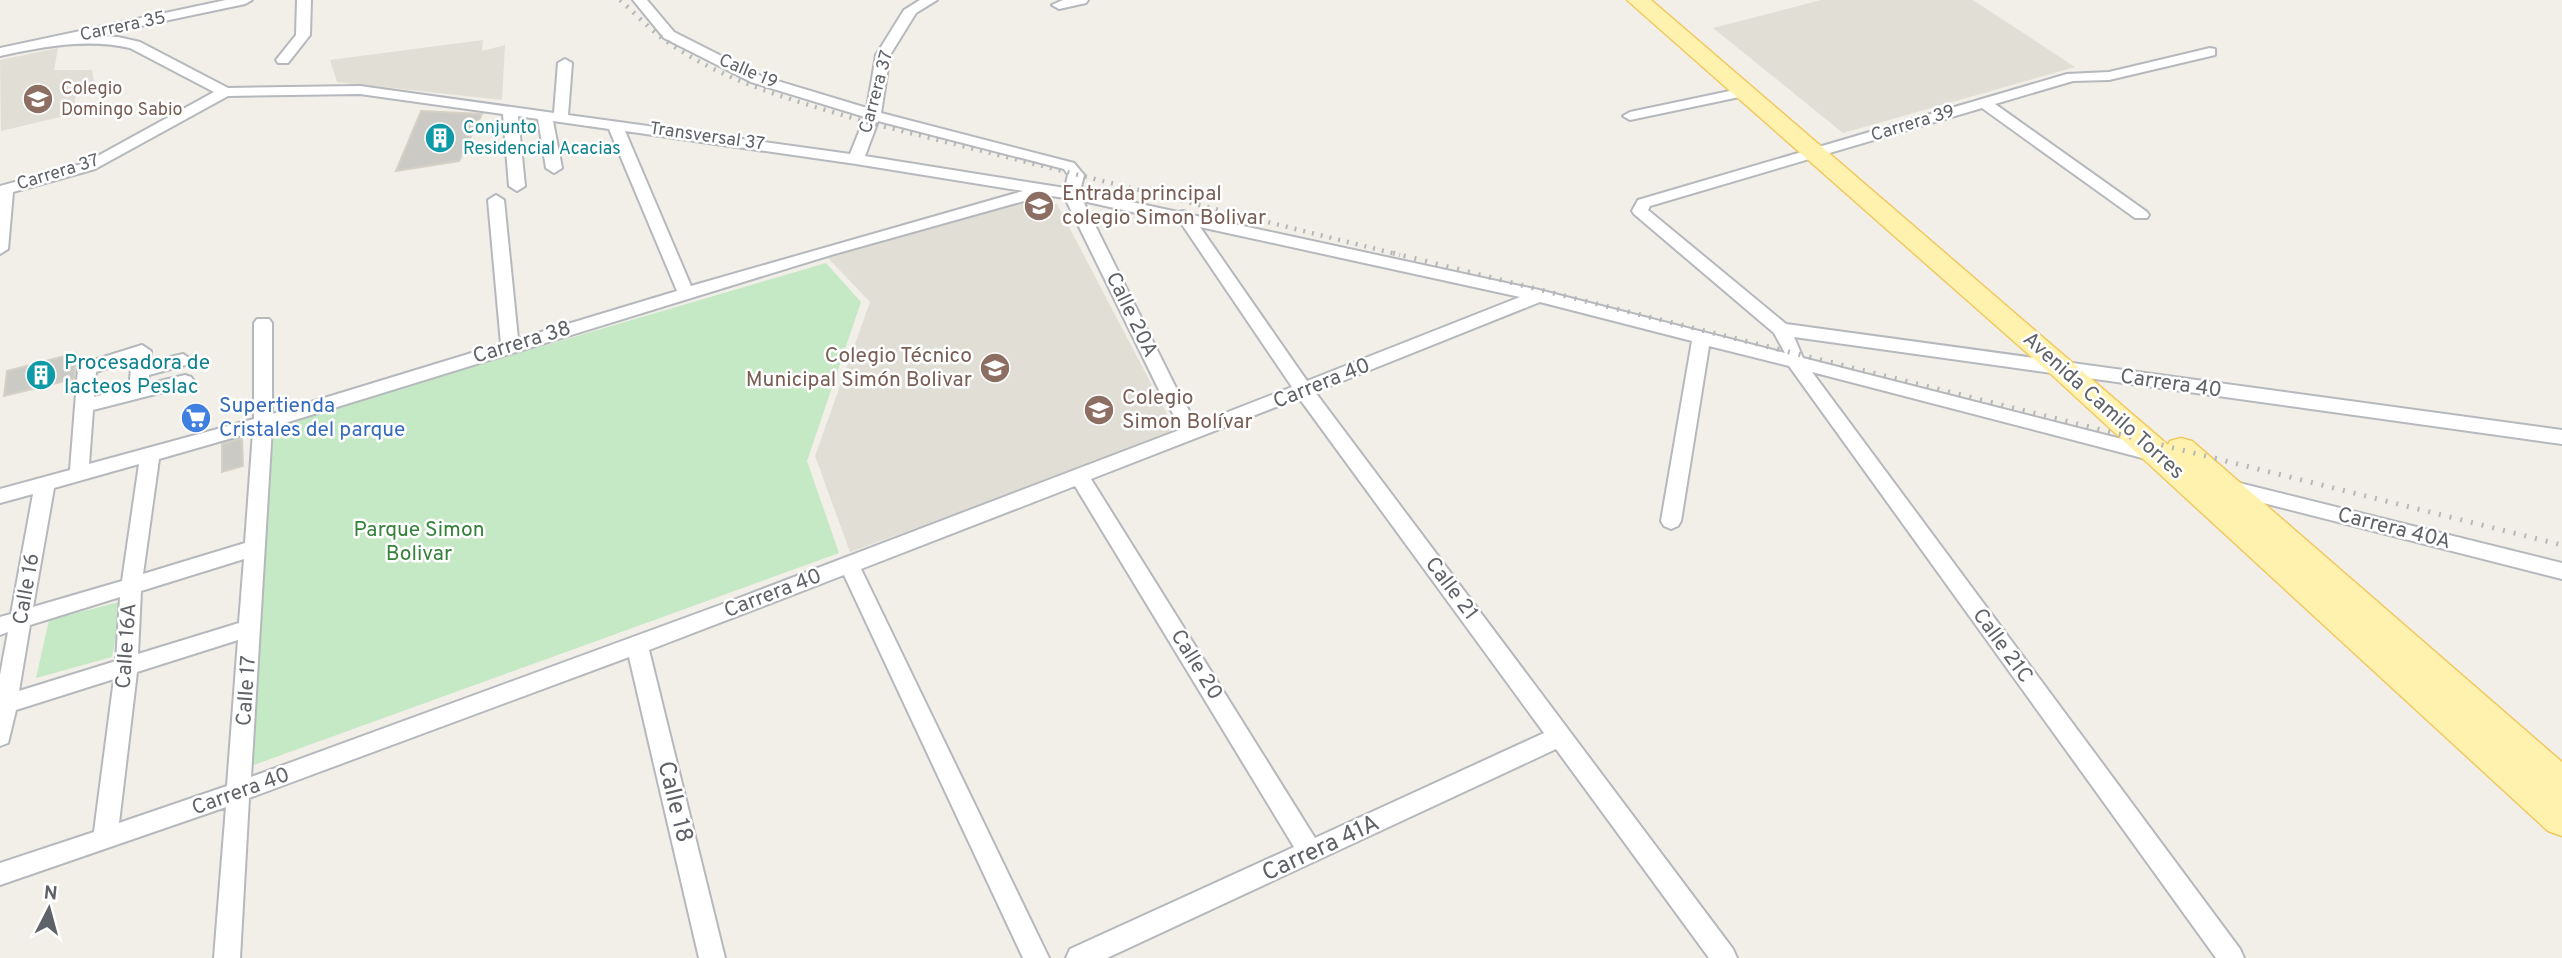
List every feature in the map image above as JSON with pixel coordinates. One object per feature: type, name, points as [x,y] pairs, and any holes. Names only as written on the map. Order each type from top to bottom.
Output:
[{"type":"main road","name":"Avenida Camilo Torres","points":[[1638,0],[1744,92],[1824,151],[2094,373],[2212,489],[2562,819]]},
{"type":"main road","name":"Avenida Camilo Torres","points":[[1660,0],[2157,455],[2212,489],[2562,785]]},
{"type":"street","points":[[174,16],[176,0]]},
{"type":"street","name":"Carrera 35","points":[[0,52],[245,0]]},
{"type":"street","points":[[283,60],[304,38],[305,30],[300,16],[304,0]]},
{"type":"street","name":"Calle 19","points":[[640,0],[669,35],[757,79],[873,115]]},
{"type":"street","name":"Carrera 37","points":[[856,159],[873,115],[883,55],[911,10],[930,0]]},
{"type":"street","points":[[1059,5],[1081,0]]},
{"type":"street","name":"Transversal 37","points":[[60,40],[118,41],[135,45],[225,92],[360,90],[856,159],[1071,194]]},
{"type":"street","name":"Carrera 39","points":[[1781,329],[1653,223],[1640,211],[1644,203],[2072,77],[2109,76],[2210,52]]},
{"type":"street","points":[[561,116],[565,63]]},
{"type":"street","name":"Carrera 37","points":[[3,190],[89,166],[225,92]]},
{"type":"street","points":[[1630,116],[1744,92]]},
{"type":"street","points":[[1984,103],[2141,215]]},
{"type":"street","points":[[510,109],[517,186]]},
{"type":"street","points":[[544,114],[554,168]]},
{"type":"street","points":[[873,115],[1069,166],[1076,175],[1071,194],[1184,216],[1539,296],[2157,455]]},
{"type":"street","points":[[614,124],[686,293]]},
{"type":"street","name":"Carrera 38","points":[[0,496],[263,423],[825,251],[1044,189]]},
{"type":"street","points":[[0,249],[3,190]]},
{"type":"street","name":"Calle 20A","points":[[1071,194],[1168,390],[1194,435]]},
{"type":"street","points":[[496,200],[510,347]]},
{"type":"street","name":"Calle 21","points":[[1184,216],[1304,391],[1724,958]]},
{"type":"street","name":"Carrera 40","points":[[0,874],[240,793],[636,645],[1194,435],[1539,296]]},
{"type":"street","name":"Calle 17","points":[[227,958],[263,423],[263,323]]},
{"type":"street","name":"Carrera 40","points":[[1781,329],[2561,438]]},
{"type":"street","name":"Calle 21C","points":[[1781,329],[1794,353],[1794,362],[2231,958]]},
{"type":"street","points":[[1671,521],[1701,338]]},
{"type":"street","points":[[79,472],[87,368],[142,351],[138,393]]},
{"type":"street","points":[[141,371],[183,360]]},
{"type":"street","points":[[84,406],[185,381]]},
{"type":"street","name":"Calle 16A","points":[[105,839],[127,665],[131,586],[150,453]]},
{"type":"street","name":"Calle 20","points":[[1080,477],[1311,853]]},
{"type":"street","name":"Calle 16","points":[[0,736],[3,705],[22,620],[45,483]]},
{"type":"street","name":"Carrera 40A","points":[[2212,489],[2562,570]]},
{"type":"street","points":[[0,626],[255,548]]},
{"type":"street","points":[[849,565],[1036,958]]},
{"type":"street","points":[[3,705],[250,628]]},
{"type":"street","name":"Calle 18","points":[[636,645],[712,958]]},
{"type":"street","name":"Carrera 41A","points":[[1079,958],[1561,736]]},
{"type":"shaded area","points":[[1821,0],[1973,0],[2075,67],[1843,133],[1713,28]]},
{"type":"shaded area","points":[[483,40],[482,51],[505,45],[502,100],[337,82],[330,60]]},
{"type":"shaded area","name":"Colegio Domingo Sabio","points":[[58,48],[54,70],[92,70],[94,82],[77,86],[73,114],[1,131],[0,60]]},
{"type":"shaded area","name":"Colegio Técnico Municipal Simón Bolivar","points":[[1021,202],[1057,204],[1177,433],[850,552],[815,456],[870,302],[828,258]]},
{"type":"green space","name":"Parque Simon Bolivar","points":[[826,263],[861,302],[807,461],[839,553],[251,766],[274,425]]},
{"type":"green space","points":[[123,601],[112,657],[36,678],[49,620]]},
{"type":"building","name":"Conjunto Residencial Acacias","points":[[421,111],[482,114],[459,161],[396,171]]},
{"type":"building","name":"Procesadora de lacteos Peslac","points":[[76,353],[74,379],[4,396],[7,371]]},
{"type":"building","points":[[242,438],[243,466],[222,472],[222,444]]},
{"type":"railway","points":[[620,0],[656,33],[692,57],[741,81],[792,100],[870,123],[1400,255]]},
{"type":"railway","points":[[1393,253],[2562,545]]},
{"type":"place","name":"Colegio Domingo Sabio","points":[[38,99]]},
{"type":"place","name":"Conjunto Residencial Acacias","points":[[440,138]]},
{"type":"place","name":"Entrada principal colegio Simon Bolivar","points":[[1039,206]]},
{"type":"place","name":"Colegio Técnico Municipal Simón Bolivar","points":[[995,368]]},
{"type":"place","name":"Procesadora de lacteos Peslac","points":[[41,375]]},
{"type":"place","name":"Colegio Simon Bolívar","points":[[1099,410]]},
{"type":"place","name":"Supertienda Cristales del parque","points":[[196,418]]}]
